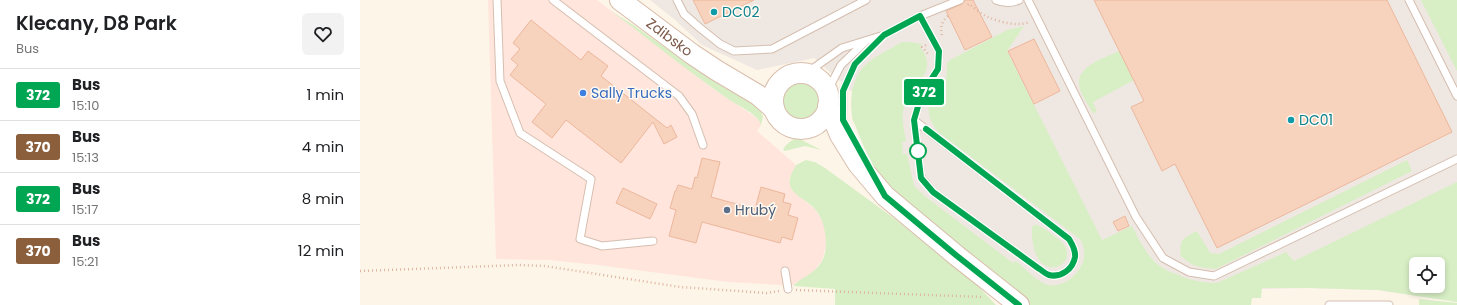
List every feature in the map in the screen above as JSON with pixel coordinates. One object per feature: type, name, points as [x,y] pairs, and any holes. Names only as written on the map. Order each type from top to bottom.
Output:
[{"type":"main road","name":"Zdibsko","points":[[620,0],[692,54],[758,94],[774,109]]},
{"type":"main road","name":"Zdibsko","points":[[720,72],[742,78],[760,80],[784,79]]},
{"type":"main road","points":[[862,163],[829,139],[802,129],[791,127],[784,124],[778,118],[774,109],[774,92],[784,79],[795,74],[805,74],[811,75],[821,82],[840,136],[862,163],[885,196],[1019,305]]},
{"type":"main road","points":[[802,129],[814,126],[825,114],[827,99]]},
{"type":"lane","points":[[496,0],[500,81],[520,133],[591,179],[580,239],[602,246],[653,241]]},
{"type":"lane","points":[[553,0],[679,96],[692,114],[703,145]]},
{"type":"lane","points":[[677,0],[684,14],[720,44],[734,52],[772,49],[866,0]]},
{"type":"lane","points":[[805,74],[842,48],[884,35],[920,16],[960,0]]},
{"type":"lane","points":[[996,0],[1000,2],[1014,2],[1019,0]]},
{"type":"lane","points":[[1028,0],[1136,217],[1163,258],[1189,272],[1214,276],[1457,159]]},
{"type":"lane","points":[[1409,0],[1457,96]]},
{"type":"lane","points":[[914,120],[1069,239],[1074,247],[1075,257],[1071,266],[1065,273],[1058,276],[1048,275],[933,192],[921,178],[914,120],[919,103],[927,86],[938,69],[939,51],[920,16]]},
{"type":"lane","points":[[847,127],[843,120],[843,91],[855,64],[884,35]]},
{"type":"lane","points":[[827,99],[840,65],[866,41]]},
{"type":"lane","points":[[785,271],[788,289]]},
{"type":"lane","points":[[1329,305],[1389,305]]},
{"type":"path","points":[[964,7],[970,4],[989,17],[1007,23],[1025,24],[1037,18]]},
{"type":"path","points":[[929,57],[928,53],[922,47],[943,36],[941,29],[943,22],[952,13]]},
{"type":"path","points":[[360,271],[519,265],[545,266],[680,287],[767,293],[788,289],[978,297],[991,295],[998,289]]},
{"type":"shaded area","points":[[488,0],[597,0],[712,88],[760,120],[761,125],[757,131],[796,165],[789,179],[792,190],[815,209],[822,220],[826,231],[826,245],[822,261],[813,272],[794,285],[781,285],[728,282],[549,260],[496,259]]},
{"type":"shaded area","points":[[650,0],[1457,0],[1457,302],[1378,290],[1309,288],[1030,293],[914,198],[858,97],[814,58],[757,70],[702,45],[674,19]]},
{"type":"green space","points":[[1421,0],[1457,0],[1457,71]]},
{"type":"green space","points":[[611,11],[635,26],[694,68],[760,108],[763,117],[761,125],[753,114],[731,101]]},
{"type":"green space","points":[[1024,26],[1007,51],[1102,240],[1132,226],[1146,251],[1155,262],[1168,271],[1196,281],[1217,283],[1286,252],[1294,261],[1457,182],[1457,302],[1378,290],[1262,288],[1261,298],[1252,298],[1251,305],[1030,305],[960,250],[892,191],[874,168],[852,118],[852,90],[857,76],[863,67],[874,58],[902,42],[922,44],[920,47],[926,56],[926,71],[907,99],[903,115],[906,141],[902,142],[903,154],[907,154],[914,186],[926,197],[1013,263],[1016,261],[1040,281],[1048,285],[1062,284],[1074,276],[1082,264],[1084,258],[1084,248],[1080,239],[938,132],[933,124],[929,115],[930,102],[935,93],[945,82],[947,75],[947,63],[1007,30]]},
{"type":"green space","points":[[1119,51],[1134,80],[1093,102],[1097,112],[1093,113],[1081,92],[1079,85],[1082,72],[1093,63]]},
{"type":"green space","points":[[804,81],[811,84],[817,90],[820,101],[819,109],[811,118],[804,121],[796,121],[789,118],[781,109],[780,97],[783,90],[792,82]]},
{"type":"green space","points":[[796,137],[821,150],[805,146],[785,151],[783,150],[785,146]]},
{"type":"green space","points":[[806,160],[815,162],[825,168],[895,219],[975,283],[996,305],[835,305],[835,289],[793,286],[818,267],[824,257],[826,243],[824,227],[818,213],[811,205],[800,198],[791,189],[790,185],[790,177],[796,165]]},
{"type":"green space","points":[[1407,160],[1412,171],[1216,269],[1197,266],[1189,263],[1181,256],[1181,242],[1189,235],[1197,231],[1210,253],[1219,254]]},
{"type":"green space","points":[[1033,225],[1040,226],[1046,230],[1057,238],[1065,247],[1067,255],[1065,262],[1059,266],[1051,267],[1044,264],[1037,257],[1032,238]]},
{"type":"green space","points":[[1419,299],[1457,303],[1457,305],[1419,305]]},
{"type":"building","name":"DC02","points":[[693,0],[754,0],[705,24]]},
{"type":"building","points":[[965,0],[973,0],[992,37],[965,50],[946,11],[962,4]]},
{"type":"building","name":"DC01","points":[[1094,0],[1387,0],[1452,132],[1217,248],[1175,164],[1162,171],[1131,107],[1144,101]]},
{"type":"building","points":[[531,20],[581,60],[588,51],[608,66],[601,76],[667,128],[671,125],[677,137],[664,144],[653,122],[621,163],[566,120],[552,138],[532,122],[546,104],[510,75],[518,65],[511,59],[520,49],[513,43]]},
{"type":"building","points":[[1034,39],[1060,91],[1034,104],[1008,51]]},
{"type":"building","points":[[702,158],[720,162],[711,197],[755,209],[761,187],[785,194],[783,202],[791,204],[788,215],[798,218],[792,240],[782,237],[780,243],[702,222],[696,243],[669,236],[676,210],[670,208],[675,191],[678,185],[692,189],[695,177],[697,178]]},
{"type":"building","points":[[623,188],[657,204],[650,219],[616,203]]},
{"type":"building","points":[[1125,216],[1129,226],[1118,231],[1113,222]]},
{"type":"bus line","name":"372","points":[[926,129],[1069,239],[1074,247],[1075,257],[1071,266],[1065,273],[1058,276],[1048,275],[933,192],[921,178],[914,120],[919,103],[927,86],[938,69],[939,51],[920,16],[884,35],[855,64],[843,91],[843,120],[885,196],[1019,305]]},
{"type":"place","name":"DC02","points":[[714,12]]},
{"type":"place","name":"Sally Trucks","points":[[583,93]]},
{"type":"place","name":"DC01","points":[[1291,120]]},
{"type":"place","name":"Hrubý","points":[[727,210]]}]
